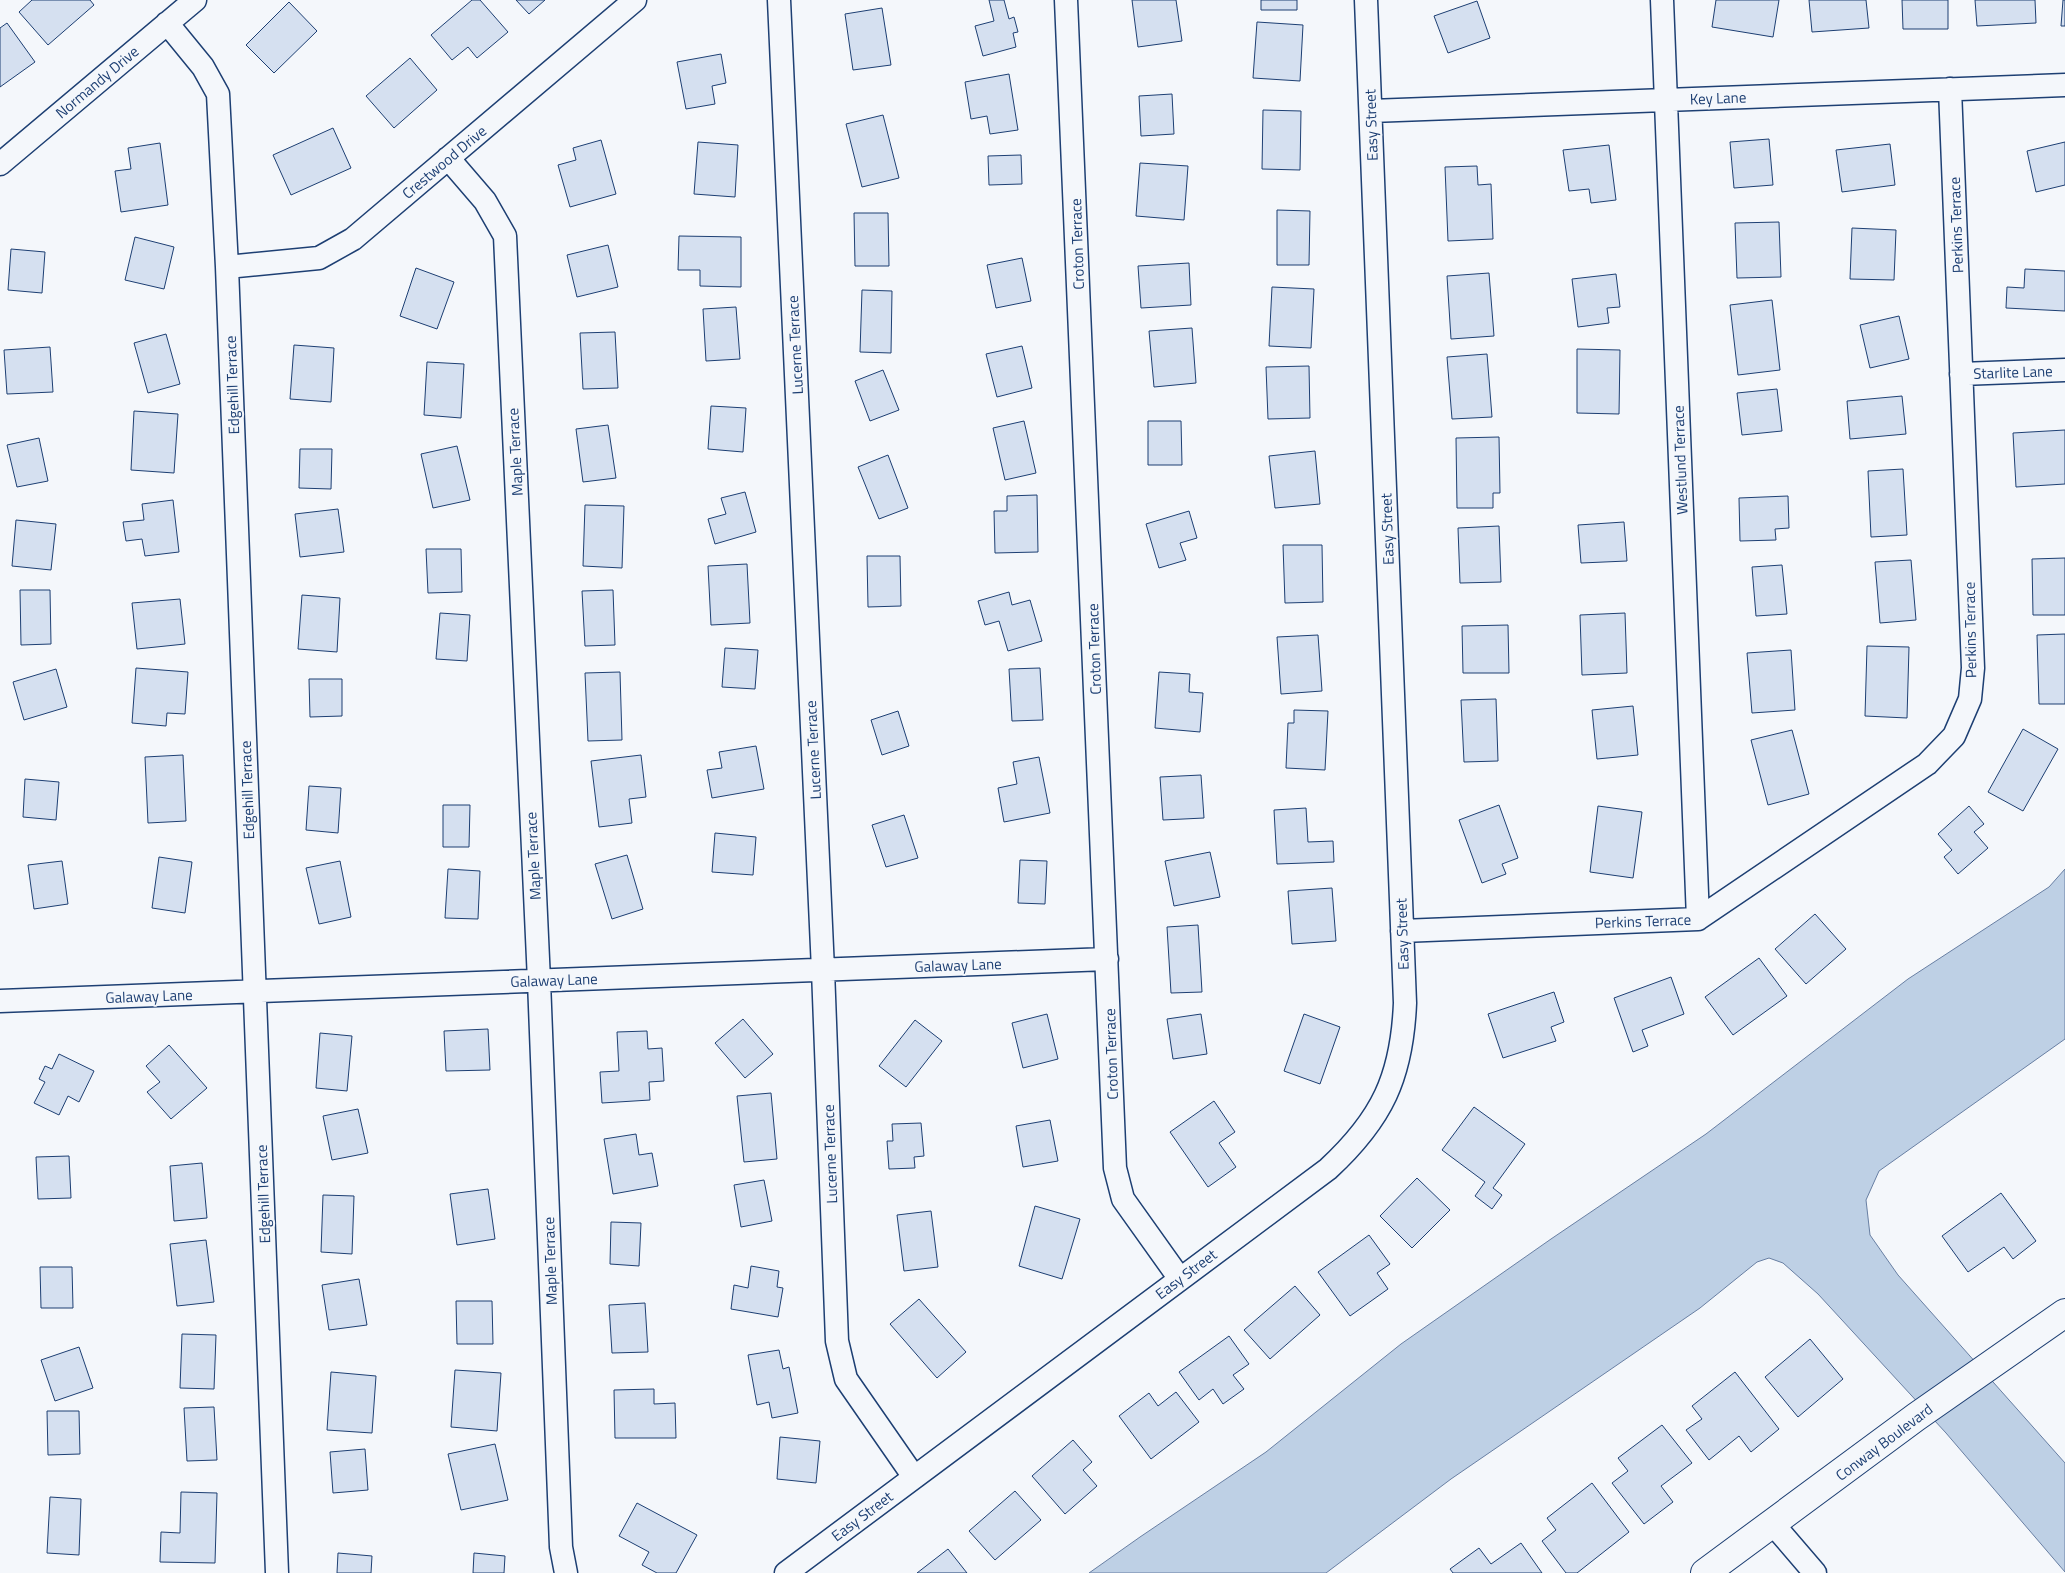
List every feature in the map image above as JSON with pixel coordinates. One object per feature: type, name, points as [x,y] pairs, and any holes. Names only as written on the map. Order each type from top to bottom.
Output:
[{"type":"street","name":"Normandy Drive","points":[[0,164],[195,0]]},
{"type":"street","name":"Crestwood Drive","points":[[227,267],[319,258],[353,238],[635,0]]},
{"type":"street","name":"Lucerne Terrace","points":[[779,0],[838,1340],[846,1379],[914,1477]]},
{"type":"street","name":"Croton Terrace","points":[[1066,0],[1116,1168],[1123,1199],[1180,1279]]},
{"type":"street","name":"Easy Street","points":[[786,1573],[1328,1168],[1351,1147],[1370,1123],[1392,1082],[1404,1036],[1405,1003],[1366,0]]},
{"type":"street","name":"Westlund Terrace","points":[[1662,0],[1698,919]]},
{"type":"street","name":"Edgehill Terrace","points":[[167,23],[203,67],[218,94],[227,267],[277,1573]]},
{"type":"street","name":"Key Lane","points":[[1371,111],[2065,85]]},
{"type":"street","name":"Perkins Terrace","points":[[1402,931],[1698,919],[1927,764],[1954,736],[1970,700],[1973,668],[1950,90]]},
{"type":"street","name":"Maple Terrace","points":[[448,158],[485,201],[505,236],[539,981],[561,1547],[566,1573]]},
{"type":"street","name":"Starlite Lane","points":[[1961,374],[2065,370]]},
{"type":"street","name":"Galaway Lane","points":[[0,1001],[1107,959]]},
{"type":"street","name":"Conway Boulevard","points":[[1705,1573],[1992,1362],[2065,1313]]},
{"type":"street","points":[[1773,1524],[1814,1573]]},
{"type":"water","points":[[2065,869],[2065,1039],[1879,1171],[1866,1200],[1870,1235],[1898,1275],[2065,1463],[2065,1572],[1946,1433],[1818,1294],[1783,1263],[1769,1258],[1757,1262],[1700,1308],[1451,1479],[1326,1573],[1089,1573],[1266,1452],[1401,1344],[1706,1134],[1908,979],[2049,887]]},
{"type":"building","points":[[32,0],[90,0],[94,5],[48,45],[19,12]]},
{"type":"building","points":[[472,0],[480,0],[508,32],[477,58],[468,47],[452,60],[431,35]]},
{"type":"building","points":[[516,0],[545,0],[529,14]]},
{"type":"building","points":[[989,0],[1004,0],[1009,19],[1014,17],[1018,32],[1013,33],[1016,47],[983,56],[975,26],[994,21]]},
{"type":"building","points":[[1132,0],[1176,0],[1182,41],[1138,47]]},
{"type":"building","points":[[1261,0],[1297,0],[1297,10],[1261,10]]},
{"type":"building","points":[[1716,0],[1779,0],[1773,37],[1712,27]]},
{"type":"building","points":[[1809,0],[1866,0],[1869,28],[1812,32]]},
{"type":"building","points":[[1902,0],[1948,0],[1948,29],[1903,29]]},
{"type":"building","points":[[1975,0],[2035,0],[2036,23],[1977,26]]},
{"type":"building","points":[[2063,0],[2065,0],[2065,26],[2061,26]]},
{"type":"building","points":[[1477,1],[1490,38],[1448,53],[1434,16]]},
{"type":"building","points":[[289,2],[317,31],[274,73],[246,45]]},
{"type":"building","points":[[882,8],[891,65],[853,70],[845,14]]},
{"type":"building","points":[[1257,22],[1303,25],[1300,81],[1253,78]]},
{"type":"building","points":[[7,23],[35,62],[0,87],[0,28]]},
{"type":"building","points":[[721,54],[726,83],[712,86],[715,104],[686,109],[677,62]]},
{"type":"building","points":[[410,58],[437,90],[394,128],[366,96]]},
{"type":"building","points":[[1009,74],[1018,130],[990,134],[987,116],[971,119],[965,82]]},
{"type":"building","points":[[1172,94],[1174,134],[1141,136],[1139,96]]},
{"type":"building","points":[[1263,110],[1301,111],[1300,170],[1262,169]]},
{"type":"building","points":[[883,115],[899,178],[862,187],[846,124]]},
{"type":"building","points":[[333,128],[351,168],[291,195],[273,155]]},
{"type":"building","points":[[1769,139],[1773,185],[1734,188],[1730,142]]},
{"type":"building","points":[[601,140],[616,194],[570,207],[558,165],[576,160],[573,148]]},
{"type":"building","points":[[698,142],[738,145],[735,197],[694,194]]},
{"type":"building","points":[[2065,142],[2065,185],[2036,192],[2027,151]]},
{"type":"building","points":[[160,143],[168,205],[121,212],[115,171],[131,169],[128,148]]},
{"type":"building","points":[[1890,144],[1895,185],[1842,192],[1836,150]]},
{"type":"building","points":[[1609,145],[1616,200],[1591,203],[1589,189],[1569,191],[1563,150]]},
{"type":"building","points":[[1021,155],[1022,184],[989,185],[988,156]]},
{"type":"building","points":[[1140,163],[1188,166],[1184,220],[1136,216]]},
{"type":"building","points":[[1477,166],[1478,185],[1491,184],[1493,239],[1448,241],[1445,167]]},
{"type":"building","points":[[1277,210],[1310,211],[1309,265],[1277,265]]},
{"type":"building","points":[[854,213],[888,213],[889,266],[855,266]]},
{"type":"building","points":[[1779,222],[1781,277],[1737,278],[1735,223]]},
{"type":"building","points":[[1852,228],[1896,230],[1894,280],[1850,279]]},
{"type":"building","points":[[679,236],[741,237],[741,287],[700,286],[700,270],[678,270]]},
{"type":"building","points":[[135,237],[174,247],[164,289],[125,280]]},
{"type":"building","points":[[608,245],[618,287],[577,297],[567,255]]},
{"type":"building","points":[[11,249],[45,252],[42,293],[8,290]]},
{"type":"building","points":[[1022,258],[1031,301],[996,308],[987,265]]},
{"type":"building","points":[[1189,263],[1191,305],[1141,308],[1138,266]]},
{"type":"building","points":[[416,268],[454,282],[437,329],[400,316]]},
{"type":"building","points":[[2025,269],[2065,271],[2065,311],[2006,308],[2007,287],[2024,288]]},
{"type":"building","points":[[1489,273],[1494,336],[1451,339],[1447,276]]},
{"type":"building","points":[[1616,274],[1620,307],[1607,308],[1609,323],[1578,327],[1572,279]]},
{"type":"building","points":[[1272,287],[1314,289],[1311,348],[1269,346]]},
{"type":"building","points":[[862,290],[892,291],[891,353],[860,352]]},
{"type":"building","points":[[1772,300],[1780,370],[1738,375],[1730,305]]},
{"type":"building","points":[[736,307],[740,359],[706,361],[703,309]]},
{"type":"building","points":[[1899,316],[1909,359],[1870,368],[1860,325]]},
{"type":"building","points":[[1192,328],[1196,383],[1154,387],[1149,331]]},
{"type":"building","points":[[615,332],[618,388],[583,389],[580,333]]},
{"type":"building","points":[[166,334],[180,384],[148,393],[134,343]]},
{"type":"building","points":[[294,345],[334,348],[331,402],[290,399]]},
{"type":"building","points":[[1022,346],[1032,388],[997,397],[986,354]]},
{"type":"building","points":[[50,347],[53,392],[7,394],[4,350]]},
{"type":"building","points":[[1577,349],[1620,350],[1619,414],[1577,413]]},
{"type":"building","points":[[1487,354],[1492,417],[1452,419],[1447,357]]},
{"type":"building","points":[[427,362],[464,364],[461,418],[424,415]]},
{"type":"building","points":[[1309,366],[1310,418],[1268,419],[1266,367]]},
{"type":"building","points":[[883,370],[899,410],[870,421],[855,381]]},
{"type":"building","points":[[1777,389],[1782,431],[1742,435],[1737,393]]},
{"type":"building","points":[[1902,396],[1906,434],[1850,439],[1847,401]]},
{"type":"building","points":[[711,406],[746,408],[743,452],[708,449]]},
{"type":"building","points":[[134,411],[178,414],[174,473],[131,470]]},
{"type":"building","points":[[1024,421],[1036,473],[1005,480],[993,428]]},
{"type":"building","points":[[1148,421],[1181,421],[1182,465],[1148,465]]},
{"type":"building","points":[[608,425],[616,478],[583,482],[576,429]]},
{"type":"building","points":[[2065,430],[2065,484],[2016,487],[2013,433]]},
{"type":"building","points":[[1499,437],[1500,493],[1493,493],[1493,508],[1457,508],[1456,438]]},
{"type":"building","points":[[39,438],[48,481],[17,487],[7,445]]},
{"type":"building","points":[[457,446],[470,500],[433,508],[421,454]]},
{"type":"building","points":[[300,449],[332,449],[331,489],[299,488]]},
{"type":"building","points":[[1315,451],[1320,504],[1275,508],[1269,456]]},
{"type":"building","points":[[888,455],[908,508],[879,519],[858,467]]},
{"type":"building","points":[[1903,469],[1907,535],[1871,537],[1868,471]]},
{"type":"building","points":[[745,492],[756,532],[715,544],[708,519],[726,514],[721,498]]},
{"type":"building","points":[[1037,495],[1038,552],[995,553],[994,511],[1007,511],[1007,496]]},
{"type":"building","points":[[1788,496],[1789,528],[1775,529],[1776,540],[1740,541],[1739,498]]},
{"type":"building","points":[[173,500],[179,552],[145,556],[142,539],[126,541],[123,522],[144,520],[142,504]]},
{"type":"building","points":[[585,505],[624,506],[622,568],[583,566]]},
{"type":"building","points":[[338,509],[344,552],[300,557],[295,514]]},
{"type":"building","points":[[1189,511],[1197,538],[1180,543],[1186,560],[1159,568],[1146,524]]},
{"type":"building","points":[[16,520],[56,524],[51,570],[12,566]]},
{"type":"building","points":[[1624,522],[1627,561],[1581,563],[1578,525]]},
{"type":"building","points":[[1499,526],[1501,582],[1460,583],[1458,528]]},
{"type":"building","points":[[1283,545],[1322,545],[1323,602],[1285,603]]},
{"type":"building","points":[[426,549],[461,549],[462,592],[428,593]]},
{"type":"building","points":[[867,556],[900,556],[901,606],[868,607]]},
{"type":"building","points":[[2065,558],[2065,615],[2033,615],[2032,559]]},
{"type":"building","points":[[1911,560],[1916,620],[1880,623],[1875,562]]},
{"type":"building","points":[[747,564],[750,623],[711,625],[708,566]]},
{"type":"building","points":[[1782,565],[1787,614],[1756,616],[1752,567]]},
{"type":"building","points":[[20,590],[50,590],[51,644],[21,645]]},
{"type":"building","points":[[613,590],[615,645],[585,646],[582,591]]},
{"type":"building","points":[[1009,592],[1012,605],[1030,600],[1042,641],[1008,651],[999,621],[985,625],[978,601]]},
{"type":"building","points":[[302,595],[340,598],[337,652],[298,649]]},
{"type":"building","points":[[180,599],[185,644],[137,649],[132,603]]},
{"type":"building","points":[[440,613],[470,615],[467,661],[436,659]]},
{"type":"building","points":[[1625,613],[1627,673],[1582,675],[1580,615]]},
{"type":"building","points":[[1508,625],[1509,673],[1463,673],[1462,626]]},
{"type":"building","points":[[2065,634],[2065,704],[2039,704],[2037,635]]},
{"type":"building","points":[[1318,635],[1322,691],[1281,694],[1277,637]]},
{"type":"building","points":[[1867,646],[1909,647],[1907,718],[1865,716]]},
{"type":"building","points":[[725,648],[758,650],[755,689],[722,687]]},
{"type":"building","points":[[1791,650],[1795,710],[1752,713],[1747,653]]},
{"type":"building","points":[[136,668],[188,672],[185,714],[167,713],[166,726],[132,723]]},
{"type":"building","points":[[1040,668],[1043,720],[1012,721],[1009,669]]},
{"type":"building","points":[[56,669],[67,707],[24,720],[13,682]]},
{"type":"building","points":[[620,672],[622,740],[588,741],[585,673]]},
{"type":"building","points":[[1159,672],[1190,674],[1189,692],[1203,693],[1200,732],[1155,728]]},
{"type":"building","points":[[309,679],[342,679],[342,716],[310,717]]},
{"type":"building","points":[[1496,699],[1498,761],[1464,762],[1461,700]]},
{"type":"building","points":[[1633,706],[1638,755],[1597,759],[1592,710]]},
{"type":"building","points":[[1294,710],[1328,711],[1325,770],[1286,768],[1288,723],[1294,723]]},
{"type":"building","points":[[898,711],[909,746],[882,755],[871,720]]},
{"type":"building","points":[[2023,729],[2058,749],[2023,811],[1988,792]]},
{"type":"building","points":[[1792,730],[1809,794],[1768,805],[1751,740]]},
{"type":"building","points":[[756,746],[764,789],[712,798],[707,770],[722,768],[719,752]]},
{"type":"building","points":[[183,755],[186,821],[148,823],[145,757]]},
{"type":"building","points":[[641,755],[646,797],[629,799],[632,823],[599,827],[591,761]]},
{"type":"building","points":[[1039,757],[1050,813],[1004,822],[998,788],[1017,784],[1013,762]]},
{"type":"building","points":[[1201,775],[1204,818],[1163,820],[1160,777]]},
{"type":"building","points":[[25,779],[59,782],[56,820],[23,817]]},
{"type":"building","points":[[309,786],[341,788],[338,833],[306,830]]},
{"type":"building","points":[[443,805],[470,805],[469,847],[443,847]]},
{"type":"building","points":[[1499,805],[1518,858],[1502,864],[1506,874],[1482,883],[1459,820]]},
{"type":"building","points":[[1598,806],[1642,812],[1633,878],[1590,872]]},
{"type":"building","points":[[1969,806],[1984,824],[1974,832],[1988,848],[1958,874],[1944,857],[1952,850],[1938,834]]},
{"type":"building","points":[[1306,808],[1308,842],[1333,841],[1334,862],[1277,864],[1274,810]]},
{"type":"building","points":[[904,815],[918,858],[886,867],[872,825]]},
{"type":"building","points":[[715,833],[756,837],[753,875],[712,872]]},
{"type":"building","points":[[1210,852],[1220,897],[1174,906],[1165,861]]},
{"type":"building","points":[[627,855],[643,909],[612,919],[595,864]]},
{"type":"building","points":[[159,857],[192,862],[185,913],[152,908]]},
{"type":"building","points":[[1020,860],[1047,861],[1045,904],[1018,903]]},
{"type":"building","points":[[62,861],[68,904],[34,909],[28,865]]},
{"type":"building","points":[[340,861],[351,917],[319,924],[306,868]]},
{"type":"building","points":[[448,869],[480,871],[478,919],[445,918]]},
{"type":"building","points":[[1332,888],[1336,941],[1292,944],[1288,891]]},
{"type":"building","points":[[1815,914],[1846,949],[1806,984],[1775,949]]},
{"type":"building","points":[[1198,925],[1202,992],[1171,993],[1167,927]]},
{"type":"building","points":[[1759,958],[1787,996],[1733,1035],[1705,997]]},
{"type":"building","points":[[1671,977],[1684,1014],[1642,1030],[1648,1046],[1633,1052],[1614,998]]},
{"type":"building","points":[[1554,992],[1564,1022],[1551,1027],[1556,1041],[1503,1058],[1488,1014]]},
{"type":"building","points":[[1047,1014],[1058,1059],[1023,1068],[1012,1023]]},
{"type":"building","points":[[1201,1014],[1207,1054],[1173,1059],[1167,1019]]},
{"type":"building","points":[[1304,1014],[1340,1027],[1320,1084],[1284,1071]]},
{"type":"building","points":[[743,1019],[773,1054],[745,1078],[715,1043]]},
{"type":"building","points":[[915,1020],[942,1041],[906,1087],[879,1066]]},
{"type":"building","points":[[488,1029],[490,1070],[446,1071],[444,1031]]},
{"type":"building","points":[[647,1031],[648,1049],[662,1048],[664,1081],[649,1082],[650,1100],[602,1103],[600,1072],[619,1071],[617,1032]]},
{"type":"building","points":[[320,1033],[352,1036],[347,1091],[316,1088]]},
{"type":"building","points":[[169,1045],[207,1088],[171,1119],[147,1092],[160,1082],[146,1066]]},
{"type":"building","points":[[59,1054],[94,1071],[79,1102],[68,1096],[59,1115],[34,1103],[45,1082],[39,1079],[45,1066],[52,1069]]},
{"type":"building","points":[[771,1093],[777,1159],[744,1162],[737,1096]]},
{"type":"building","points":[[1214,1101],[1235,1132],[1219,1143],[1236,1167],[1208,1187],[1170,1132]]},
{"type":"building","points":[[1474,1107],[1525,1144],[1493,1188],[1502,1195],[1492,1209],[1475,1196],[1485,1182],[1442,1150]]},
{"type":"building","points":[[358,1109],[368,1153],[332,1160],[323,1116]]},
{"type":"building","points":[[1050,1120],[1058,1161],[1023,1167],[1016,1126]]},
{"type":"building","points":[[921,1123],[924,1156],[914,1157],[915,1168],[889,1169],[887,1141],[893,1141],[892,1124]]},
{"type":"building","points":[[636,1134],[639,1155],[652,1153],[658,1186],[613,1194],[604,1139]]},
{"type":"building","points":[[69,1156],[71,1198],[38,1199],[36,1157]]},
{"type":"building","points":[[202,1163],[207,1218],[174,1221],[170,1166]]},
{"type":"building","points":[[1417,1178],[1450,1210],[1412,1248],[1380,1216]]},
{"type":"building","points":[[764,1180],[772,1221],[741,1227],[734,1185]]},
{"type":"building","points":[[488,1189],[495,1239],[457,1245],[450,1194]]},
{"type":"building","points":[[2001,1193],[2036,1241],[2013,1259],[2004,1247],[1968,1272],[1942,1236]]},
{"type":"building","points":[[323,1195],[354,1196],[352,1254],[321,1252]]},
{"type":"building","points":[[1035,1206],[1080,1219],[1062,1279],[1019,1266]]},
{"type":"building","points":[[931,1211],[938,1267],[904,1271],[897,1215]]},
{"type":"building","points":[[611,1222],[641,1223],[639,1266],[610,1264]]},
{"type":"building","points":[[1369,1235],[1390,1264],[1377,1273],[1388,1289],[1350,1316],[1318,1272]]},
{"type":"building","points":[[206,1240],[214,1302],[177,1306],[170,1244]]},
{"type":"building","points":[[751,1266],[779,1271],[777,1287],[783,1288],[778,1317],[731,1309],[734,1285],[748,1288]]},
{"type":"building","points":[[40,1267],[72,1267],[73,1308],[41,1308]]},
{"type":"building","points":[[359,1279],[367,1325],[329,1330],[322,1285]]},
{"type":"building","points":[[1295,1286],[1320,1315],[1270,1359],[1244,1330]]},
{"type":"building","points":[[919,1299],[966,1352],[937,1378],[890,1324]]},
{"type":"building","points":[[456,1301],[492,1301],[493,1344],[457,1344]]},
{"type":"building","points":[[645,1303],[648,1352],[612,1353],[609,1305]]},
{"type":"building","points":[[182,1334],[216,1335],[214,1389],[180,1388]]},
{"type":"building","points":[[1229,1336],[1249,1364],[1233,1375],[1244,1389],[1223,1404],[1213,1389],[1199,1400],[1179,1372]]},
{"type":"building","points":[[1810,1339],[1843,1379],[1798,1417],[1765,1377]]},
{"type":"building","points":[[79,1347],[93,1388],[55,1401],[41,1360]]},
{"type":"building","points":[[779,1350],[783,1369],[789,1367],[798,1413],[772,1418],[769,1402],[757,1405],[748,1355]]},
{"type":"building","points":[[455,1370],[501,1373],[497,1431],[451,1427]]},
{"type":"building","points":[[331,1372],[376,1376],[372,1433],[327,1430]]},
{"type":"building","points":[[1735,1372],[1779,1429],[1751,1452],[1739,1436],[1709,1460],[1686,1430],[1702,1419],[1692,1406]]},
{"type":"building","points":[[654,1389],[654,1404],[675,1403],[676,1438],[615,1438],[614,1390]]},
{"type":"building","points":[[1176,1392],[1199,1422],[1151,1459],[1119,1416],[1149,1393],[1158,1406]]},
{"type":"building","points":[[214,1407],[217,1460],[187,1461],[184,1408]]},
{"type":"building","points":[[47,1411],[79,1411],[80,1454],[48,1455]]},
{"type":"building","points":[[1662,1425],[1692,1463],[1661,1486],[1673,1502],[1644,1524],[1612,1483],[1628,1471],[1618,1458]]},
{"type":"building","points":[[780,1437],[820,1441],[816,1483],[777,1479]]},
{"type":"building","points":[[1073,1440],[1092,1462],[1083,1470],[1097,1486],[1065,1514],[1032,1476]]},
{"type":"building","points":[[495,1444],[508,1500],[461,1510],[448,1454]]},
{"type":"building","points":[[365,1449],[368,1490],[333,1493],[330,1452]]},
{"type":"building","points":[[1592,1483],[1629,1532],[1577,1573],[1566,1573],[1542,1541],[1556,1530],[1547,1518]]},
{"type":"building","points":[[1015,1491],[1041,1520],[995,1560],[969,1531]]},
{"type":"building","points":[[181,1492],[217,1493],[215,1563],[160,1562],[161,1532],[180,1533]]},
{"type":"building","points":[[50,1497],[81,1499],[79,1555],[47,1553]]},
{"type":"building","points":[[637,1503],[697,1535],[676,1573],[657,1573],[642,1565],[649,1552],[619,1536]]},
{"type":"building","points":[[1521,1543],[1542,1573],[1453,1573],[1450,1569],[1479,1548],[1491,1564]]},
{"type":"building","points":[[948,1549],[967,1573],[917,1573]]},
{"type":"building","points":[[338,1553],[372,1556],[371,1573],[337,1573]]},
{"type":"building","points":[[474,1553],[505,1556],[504,1573],[473,1573]]}]
